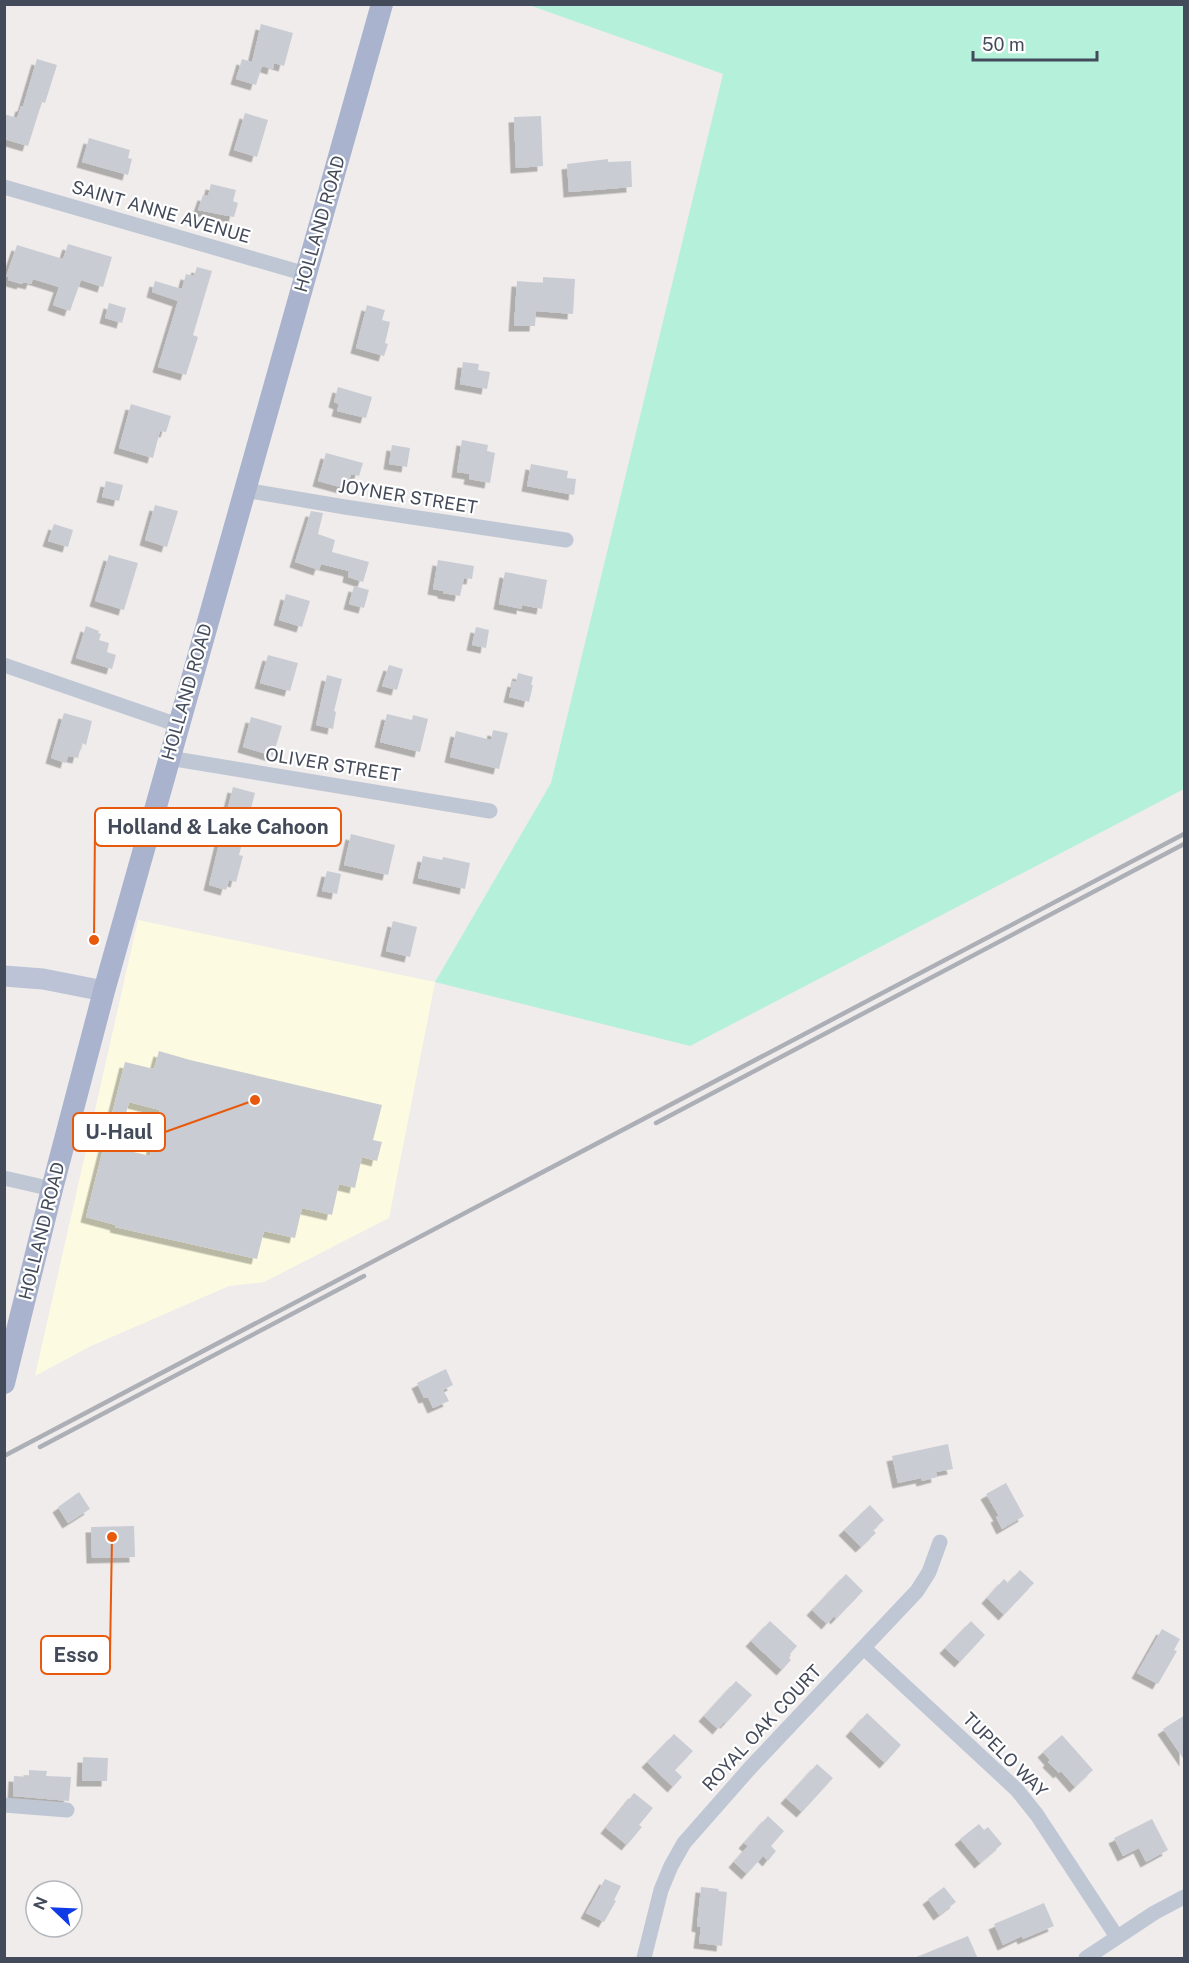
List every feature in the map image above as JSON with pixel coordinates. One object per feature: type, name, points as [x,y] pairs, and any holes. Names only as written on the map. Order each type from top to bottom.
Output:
[{"type":"main road","name":"HOLLAND ROAD","points":[[4,1383],[104,991],[382,4]]},
{"type":"street","name":"SAINT ANNE AVENUE","points":[[4,187],[306,274]]},
{"type":"street","name":"JOYNER STREET","points":[[244,490],[566,540]]},
{"type":"street","points":[[4,665],[178,724]]},
{"type":"street","name":"OLIVER STREET","points":[[169,758],[490,811]]},
{"type":"street","points":[[4,976],[43,979],[104,991]]},
{"type":"street","points":[[4,1178],[52,1189]]},
{"type":"street","name":"ROYAL OAK COURT","points":[[644,1959],[661,1890],[670,1866],[684,1843],[750,1768],[917,1591],[929,1572],[940,1542]]},
{"type":"street","name":"TUPELO WAY","points":[[864,1648],[1017,1790],[1037,1815],[1117,1937]]},
{"type":"street","points":[[4,1805],[67,1810]]},
{"type":"street","points":[[1086,1959],[1154,1913],[1185,1897]]},
{"type":"shaded area","points":[[138,920],[435,982],[389,1218],[264,1282],[229,1286],[91,1346],[35,1376]]},
{"type":"green space","points":[[529,5],[1184,5],[1184,789],[690,1046],[435,982],[551,783],[723,74]]},
{"type":"building","points":[[261,24],[293,33],[284,66],[274,63],[273,69],[262,66],[256,85],[236,79],[242,59],[252,62]]},
{"type":"building","points":[[37,59],[57,65],[28,146],[4,139],[4,114],[17,118],[23,106]]},
{"type":"building","points":[[245,113],[268,120],[257,157],[234,150]]},
{"type":"building","points":[[541,116],[543,166],[516,168],[514,117]]},
{"type":"building","points":[[89,138],[130,150],[128,158],[132,159],[128,175],[82,162]]},
{"type":"building","points":[[608,159],[608,162],[631,161],[632,187],[569,192],[567,164]]},
{"type":"building","points":[[211,184],[236,190],[233,201],[238,203],[234,217],[198,210],[203,195],[208,196]]},
{"type":"building","points":[[68,244],[112,257],[103,287],[81,280],[70,311],[53,305],[59,287],[33,279],[31,284],[23,282],[22,284],[8,280],[9,277],[6,277],[17,245],[63,259]]},
{"type":"building","points":[[197,267],[212,271],[193,335],[198,337],[186,375],[158,367],[178,301],[152,292],[155,281],[182,289],[186,274],[194,276]]},
{"type":"building","points":[[543,277],[575,279],[573,314],[536,311],[535,326],[514,326],[517,281],[543,283]]},
{"type":"building","points":[[109,303],[126,308],[122,323],[105,318]]},
{"type":"building","points":[[367,305],[385,310],[382,320],[390,322],[385,343],[388,344],[384,356],[356,348]]},
{"type":"building","points":[[463,362],[479,364],[478,370],[490,372],[487,389],[460,384]]},
{"type":"building","points":[[338,387],[372,397],[366,418],[337,411],[339,404],[334,402]]},
{"type":"building","points":[[131,404],[171,416],[166,432],[160,431],[153,458],[119,448]]},
{"type":"building","points":[[462,440],[488,445],[487,451],[495,453],[490,483],[469,479],[470,474],[457,472]]},
{"type":"building","points":[[392,445],[410,448],[407,467],[389,464]]},
{"type":"building","points":[[326,453],[363,463],[359,476],[351,474],[347,489],[318,481]]},
{"type":"building","points":[[531,464],[568,471],[567,478],[576,479],[574,495],[527,486]]},
{"type":"building","points":[[106,481],[123,485],[119,501],[102,497]]},
{"type":"building","points":[[155,505],[178,511],[167,547],[145,540]]},
{"type":"building","points":[[311,511],[323,513],[318,534],[335,540],[332,552],[369,562],[363,582],[348,577],[349,571],[321,564],[319,570],[295,562]]},
{"type":"building","points":[[54,524],[73,530],[68,547],[48,541]]},
{"type":"building","points":[[109,555],[138,563],[124,610],[95,601]]},
{"type":"building","points":[[438,560],[474,566],[472,579],[464,578],[460,596],[433,589]]},
{"type":"building","points":[[505,572],[547,580],[542,609],[522,605],[522,609],[499,604]]},
{"type":"building","points":[[354,586],[369,590],[364,608],[349,604]]},
{"type":"building","points":[[286,594],[310,601],[302,627],[279,620]]},
{"type":"building","points":[[86,626],[99,631],[98,633],[101,634],[99,640],[109,643],[107,652],[116,655],[112,669],[76,658]]},
{"type":"building","points":[[476,627],[489,630],[486,648],[472,645]]},
{"type":"building","points":[[268,655],[298,663],[290,691],[260,683]]},
{"type":"building","points":[[389,665],[403,669],[397,690],[382,686]]},
{"type":"building","points":[[518,673],[533,677],[529,702],[509,697],[513,681],[516,682]]},
{"type":"building","points":[[327,675],[342,679],[334,711],[336,712],[333,729],[316,725]]},
{"type":"building","points":[[64,713],[92,721],[86,745],[82,743],[78,758],[68,756],[66,763],[51,758]]},
{"type":"building","points":[[387,714],[412,720],[413,715],[428,719],[420,752],[380,742]]},
{"type":"building","points":[[251,717],[282,726],[273,756],[243,747]]},
{"type":"building","points":[[493,730],[508,733],[499,769],[450,757],[456,731],[491,740]]},
{"type":"building","points":[[233,787],[255,793],[239,855],[243,856],[236,882],[229,880],[226,890],[209,885]]},
{"type":"building","points":[[351,834],[395,845],[388,875],[344,865]]},
{"type":"building","points":[[423,856],[442,860],[443,857],[470,863],[465,889],[418,878]]},
{"type":"building","points":[[327,871],[341,874],[337,894],[322,891]]},
{"type":"building","points":[[393,921],[417,927],[410,957],[386,951]]},
{"type":"building","points":[[159,1051],[382,1105],[373,1140],[382,1142],[377,1161],[362,1157],[355,1188],[339,1184],[332,1215],[302,1208],[295,1238],[264,1231],[257,1259],[115,1227],[116,1225],[86,1217],[125,1062],[154,1069]],"holes":[[[129,1102],[160,1110],[150,1156],[117,1148]]]},
{"type":"building","points":[[446,1369],[453,1385],[443,1390],[449,1401],[433,1408],[428,1397],[424,1398],[417,1383]]},
{"type":"building","points":[[948,1444],[953,1469],[936,1472],[937,1477],[922,1481],[921,1478],[898,1483],[892,1456]]},
{"type":"building","points":[[1006,1483],[1024,1516],[1002,1529],[996,1517],[999,1516],[986,1494]]},
{"type":"building","points":[[79,1492],[90,1509],[68,1523],[58,1507]]},
{"type":"building","points":[[870,1505],[884,1520],[873,1530],[876,1533],[861,1547],[844,1530]]},
{"type":"building","points":[[134,1526],[135,1557],[92,1558],[91,1527]]},
{"type":"building","points":[[1020,1570],[1034,1583],[1004,1615],[987,1598],[1004,1579],[1008,1583]]},
{"type":"building","points":[[846,1574],[863,1591],[836,1619],[834,1616],[827,1624],[812,1610]]},
{"type":"building","points":[[770,1621],[797,1646],[790,1654],[791,1660],[782,1670],[751,1641]]},
{"type":"building","points":[[971,1621],[985,1635],[960,1662],[945,1648]]},
{"type":"building","points":[[1162,1629],[1180,1639],[1174,1650],[1177,1651],[1158,1684],[1137,1673]]},
{"type":"building","points":[[736,1681],[752,1695],[718,1729],[704,1716]]},
{"type":"building","points":[[867,1713],[901,1745],[885,1763],[851,1731]]},
{"type":"building","points":[[1185,1715],[1185,1761],[1163,1729]]},
{"type":"building","points":[[674,1734],[693,1751],[675,1770],[682,1777],[673,1787],[647,1762]]},
{"type":"building","points":[[1062,1735],[1093,1770],[1075,1787],[1061,1771],[1059,1773],[1048,1762],[1050,1760],[1043,1752]]},
{"type":"building","points":[[83,1757],[108,1758],[107,1781],[82,1781]]},
{"type":"building","points":[[817,1764],[833,1778],[802,1812],[786,1798]]},
{"type":"building","points":[[29,1770],[47,1771],[46,1776],[71,1777],[69,1801],[13,1796],[14,1776],[29,1777]]},
{"type":"building","points":[[634,1793],[653,1808],[639,1825],[642,1827],[627,1845],[606,1828]]},
{"type":"building","points":[[768,1816],[784,1831],[771,1846],[776,1851],[768,1861],[763,1856],[747,1874],[734,1862],[748,1846],[744,1843]]},
{"type":"building","points":[[1152,1819],[1168,1850],[1146,1862],[1139,1848],[1123,1856],[1114,1838]]},
{"type":"building","points":[[979,1824],[984,1830],[988,1827],[1002,1844],[980,1863],[960,1839]]},
{"type":"building","points":[[605,1879],[621,1886],[614,1900],[616,1901],[604,1922],[586,1913]]},
{"type":"building","points":[[701,1887],[727,1892],[722,1946],[699,1943],[701,1927],[697,1926]]},
{"type":"building","points":[[944,1887],[956,1902],[939,1915],[928,1899]]},
{"type":"building","points":[[1044,1903],[1054,1926],[1023,1939],[1022,1936],[1003,1945],[994,1924]]},
{"type":"building","points":[[968,1936],[978,1959],[914,1959],[914,1958]]},
{"type":"railway","points":[[4,1456],[1184,834]]},
{"type":"railway","points":[[656,1123],[1184,844]]},
{"type":"railway","points":[[40,1447],[364,1276]]},
{"type":"place","name":"Holland & Lake Cahoon","points":[[94,940]]},
{"type":"place","name":"U-Haul","points":[[255,1100]]},
{"type":"place","name":"Esso","points":[[112,1537]]}]
